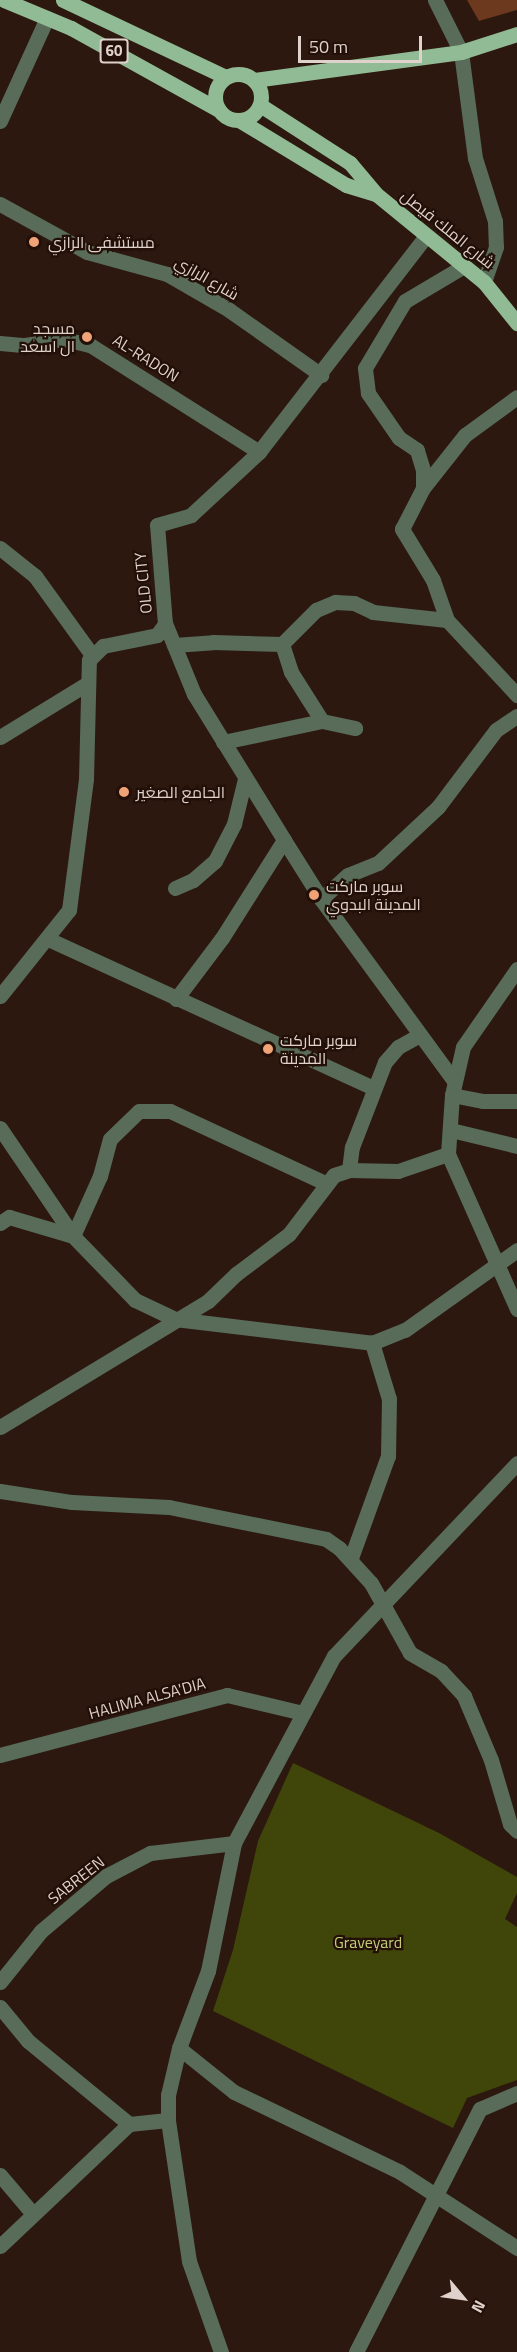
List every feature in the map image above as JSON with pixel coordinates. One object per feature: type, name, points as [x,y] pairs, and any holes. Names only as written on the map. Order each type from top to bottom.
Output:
[{"type":"main road","name":"60","points":[[4,0],[46,18],[183,87],[219,111]]},
{"type":"main road","name":"60","points":[[63,0],[226,77]]},
{"type":"main road","points":[[376,194],[346,185],[239,120],[219,111],[214,96],[226,77],[241,74],[254,80],[462,52],[517,34]]},
{"type":"main road","points":[[239,120],[253,115],[260,105],[261,94],[254,80]]},
{"type":"main road","points":[[260,105],[350,163],[376,194]]},
{"type":"main road","name":"شارع الملك فيصل","points":[[376,194],[484,282],[517,323]]},
{"type":"street","points":[[435,0],[462,52],[475,158],[495,221],[496,247],[484,282]]},
{"type":"street","points":[[0,121],[46,18]]},
{"type":"street","name":"شارع الرازي","points":[[0,204],[87,252],[167,274],[229,310],[321,375]]},
{"type":"street","name":"OLD CITY","points":[[92,655],[103,646],[159,634],[165,623],[157,525],[191,515],[259,452],[321,375],[426,236]]},
{"type":"street","points":[[423,488],[423,470],[417,450],[399,438],[368,393],[365,368],[405,301],[464,266]]},
{"type":"street","name":"AL-RADON","points":[[0,343],[25,345],[64,339],[90,345],[259,452]]},
{"type":"street","points":[[517,397],[465,435],[423,488],[402,529],[433,580],[447,620],[517,695]]},
{"type":"street","points":[[0,548],[35,576],[92,655],[88,683],[86,779],[77,866],[68,914],[0,996]]},
{"type":"street","points":[[174,645],[213,642],[282,644],[316,610],[335,602],[354,603],[373,612],[447,620]]},
{"type":"street","points":[[165,623],[194,694],[245,780],[321,899],[420,1035],[453,1088],[483,1101],[517,1101]]},
{"type":"street","points":[[282,644],[291,672],[322,720]]},
{"type":"street","points":[[0,737],[88,683]]},
{"type":"street","points":[[321,899],[348,875],[378,863],[438,807],[496,730],[517,716]]},
{"type":"street","points":[[223,742],[322,720],[355,728]]},
{"type":"street","points":[[175,888],[201,875],[218,855],[237,816],[245,780]]},
{"type":"street","points":[[177,999],[222,938],[284,840]]},
{"type":"street","points":[[48,939],[374,1088]]},
{"type":"street","points":[[517,969],[463,1047],[453,1088],[448,1154],[517,1309]]},
{"type":"street","points":[[349,1170],[352,1147],[374,1088],[391,1052],[420,1035]]},
{"type":"street","points":[[73,1236],[99,1176],[110,1138],[139,1111],[170,1111],[325,1183]]},
{"type":"street","points":[[0,1128],[73,1236],[135,1300],[175,1319],[372,1343],[405,1330],[495,1263],[517,1250]]},
{"type":"street","points":[[451,1130],[517,1146]]},
{"type":"street","points":[[0,1427],[208,1301],[289,1234],[325,1183],[349,1170],[395,1172],[448,1154]]},
{"type":"street","points":[[0,1223],[9,1218],[73,1236]]},
{"type":"street","points":[[351,1558],[388,1456],[389,1399],[372,1343]]},
{"type":"street","points":[[221,2352],[189,2261],[168,2120],[168,2095],[179,2049],[208,1971],[234,1843],[334,1656],[517,1463]]},
{"type":"street","points":[[0,1491],[72,1502],[180,1509],[326,1539],[351,1558],[383,1606],[410,1653],[441,1671],[464,1696],[491,1760],[510,1824],[517,1831]]},
{"type":"street","name":"HALIMA ALSA'DIA","points":[[0,1755],[227,1695],[303,1713]]},
{"type":"street","name":"SABREEN","points":[[0,1982],[41,1931],[106,1876],[150,1853],[234,1843]]},
{"type":"street","points":[[0,2007],[28,2041],[129,2124]]},
{"type":"street","points":[[179,2049],[234,2092],[400,2172],[517,2248]]},
{"type":"street","points":[[356,2352],[480,2109],[517,2093]]},
{"type":"street","points":[[0,2246],[129,2124],[168,2120]]},
{"type":"street","points":[[0,2175],[33,2214]]},
{"type":"green space","name":"Graveyard","points":[[293,1763],[439,1833],[517,1877],[517,1893],[505,1919],[517,1927],[517,2080],[467,2098],[453,2128],[213,2011],[233,1950],[258,1841]]},
{"type":"building","points":[[467,0],[517,0],[517,10],[479,21]]},
{"type":"place","name":"مستشفى الرازي","points":[[34,242]]},
{"type":"place","name":"مسجد ال اسعد","points":[[87,337]]},
{"type":"place","name":"الجامع الصغير","points":[[124,792]]},
{"type":"place","name":"سوبر ماركت المدينة البدوي","points":[[314,895]]},
{"type":"place","name":"سوبر ماركت المدينة","points":[[268,1049]]}]
